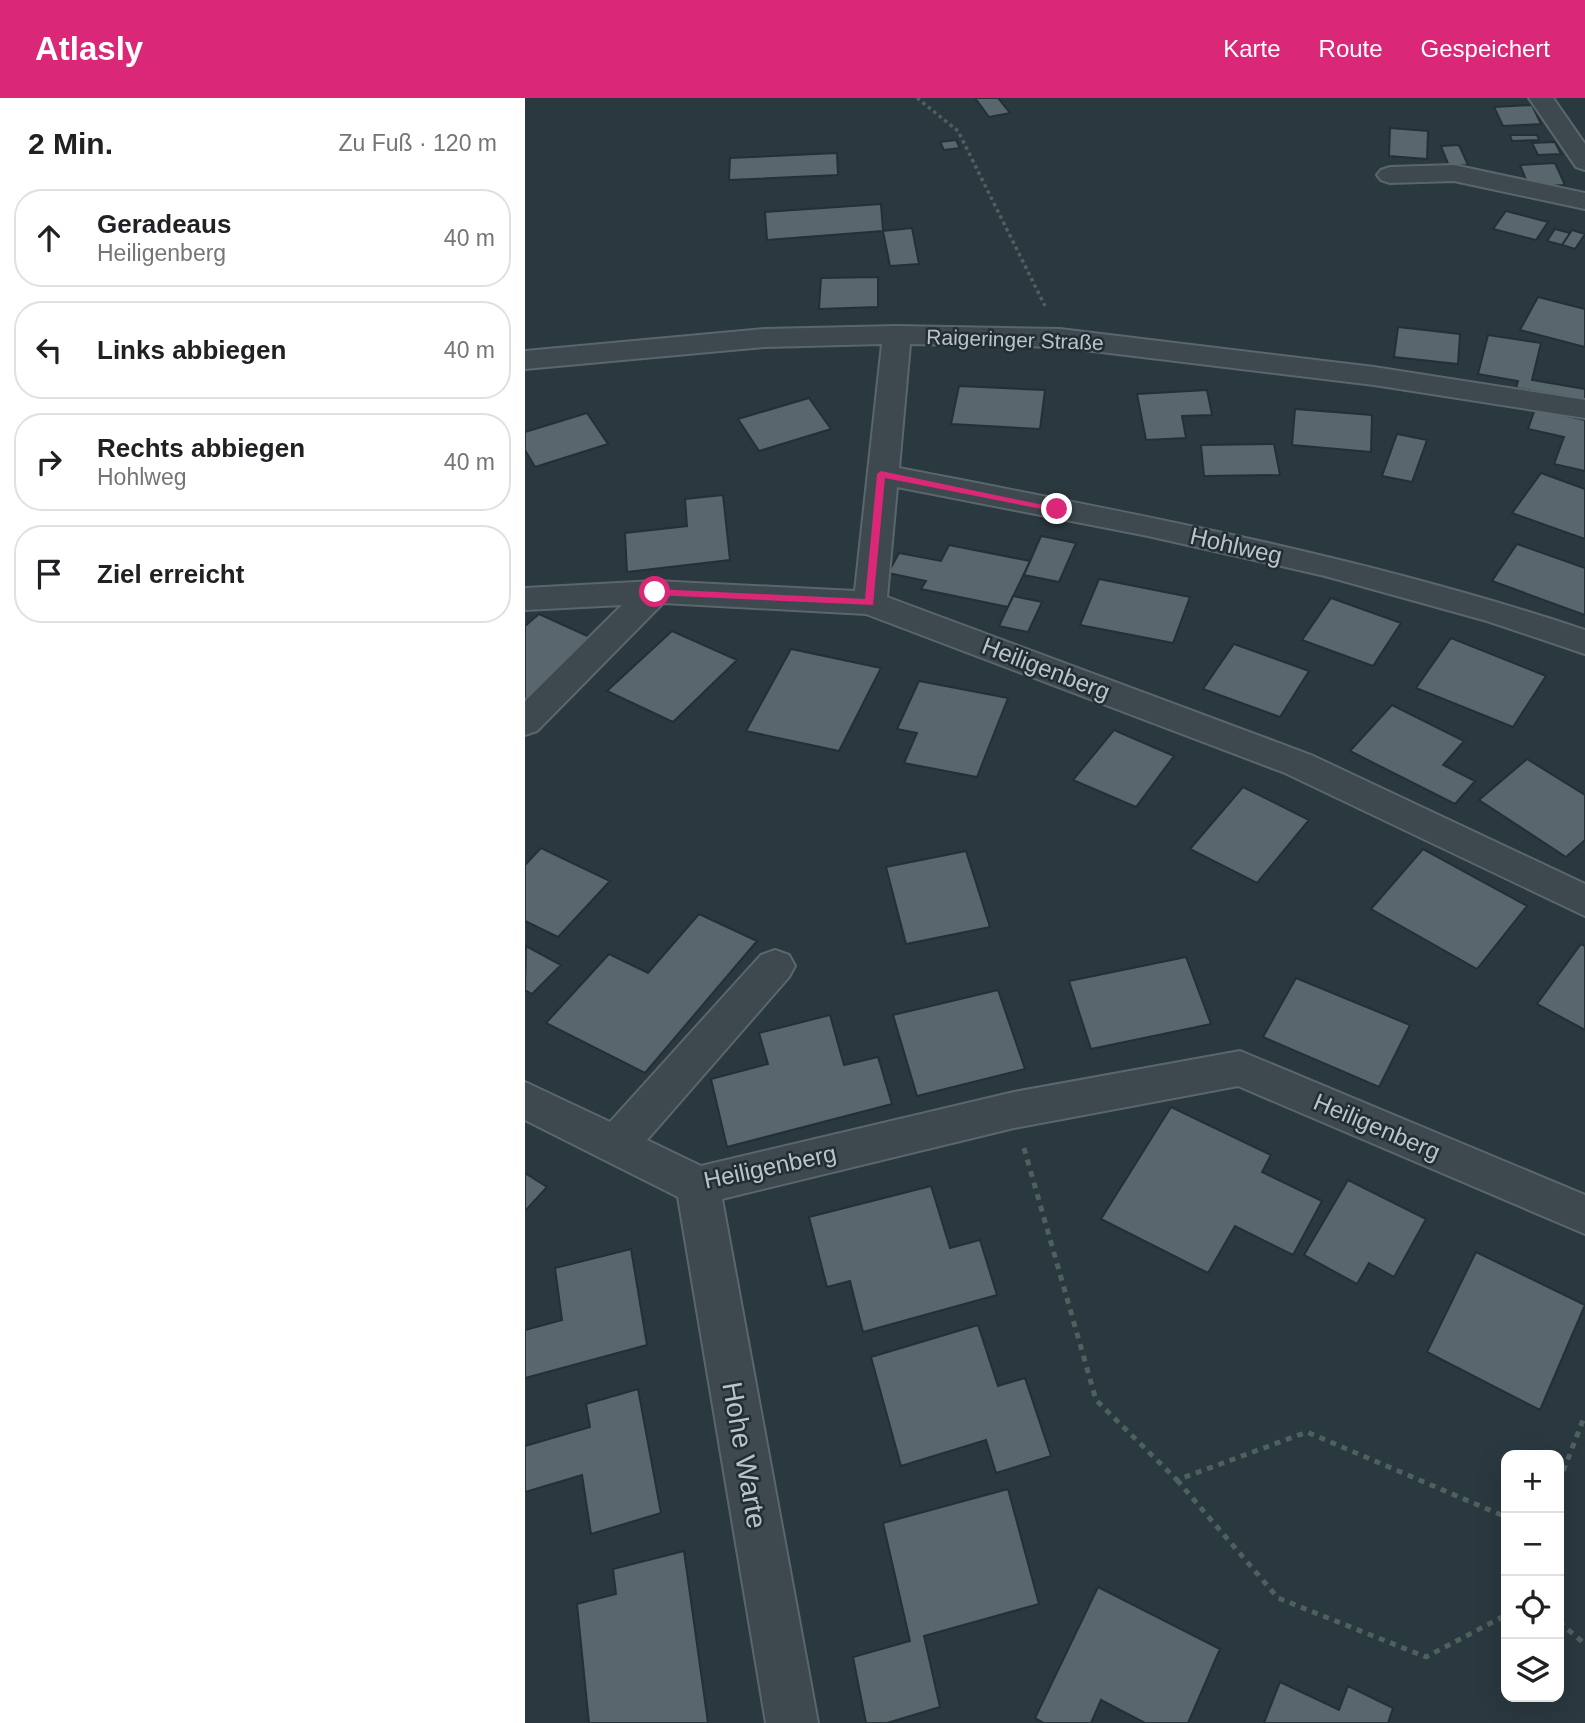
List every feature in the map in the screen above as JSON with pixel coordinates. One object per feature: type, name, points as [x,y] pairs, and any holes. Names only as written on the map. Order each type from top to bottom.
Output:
[{"type":"street","points":[[1541,98],[1585,162]]},
{"type":"street","points":[[1390,175],[1454,173],[1585,201]]},
{"type":"street","name":"Raigeringer Straße","points":[[525,360],[765,338],[897,335],[1060,338],[1374,376],[1585,409]]},
{"type":"street","points":[[870,603],[897,335]]},
{"type":"street","name":"Hohlweg","points":[[881,474],[1183,534],[1380,578],[1585,642]]},
{"type":"street","points":[[525,722],[655,592]]},
{"type":"street","name":"Heiligenberg","points":[[525,599],[655,592],[870,603],[1298,764],[1585,901]]},
{"type":"street","points":[[615,1146],[775,966]]},
{"type":"street","name":"Heiligenberg","points":[[525,1100],[698,1186],[1014,1110],[1240,1069],[1585,1215]]},
{"type":"street","name":"Hohe Warte","points":[[698,1186],[792,1723]]},
{"type":"path","points":[[918,98],[958,131],[1060,338]]},
{"type":"path","points":[[1014,1110],[1096,1400],[1177,1480],[1278,1598],[1426,1657],[1501,1618]]},
{"type":"path","points":[[1564,1469],[1585,1415]]},
{"type":"path","points":[[1177,1480],[1307,1432],[1501,1515]]},
{"type":"path","points":[[1564,1626],[1585,1644]]},
{"type":"building","points":[[975,98],[998,98],[1010,113],[989,117]]},
{"type":"building","points":[[1532,105],[1541,124],[1503,126],[1494,107]]},
{"type":"building","points":[[1390,128],[1428,131],[1427,159],[1389,156]]},
{"type":"building","points":[[1510,135],[1537,135],[1539,140],[1512,141]]},
{"type":"building","points":[[956,140],[960,148],[944,150],[940,142]]},
{"type":"building","points":[[1555,142],[1561,154],[1538,155],[1532,143]]},
{"type":"building","points":[[1459,145],[1468,165],[1449,166],[1441,146]]},
{"type":"building","points":[[837,153],[838,175],[729,180],[730,158]]},
{"type":"building","points":[[1555,163],[1565,185],[1529,187],[1520,165]]},
{"type":"building","points":[[881,204],[883,231],[767,240],[765,212]]},
{"type":"building","points":[[1506,211],[1548,222],[1536,240],[1493,229]]},
{"type":"building","points":[[912,228],[919,264],[890,266],[883,231]]},
{"type":"building","points":[[1555,229],[1570,233],[1562,245],[1547,241]]},
{"type":"building","points":[[1572,230],[1585,234],[1575,249],[1562,245]]},
{"type":"building","points":[[878,277],[878,307],[819,309],[821,278]]},
{"type":"building","points":[[1538,297],[1585,309],[1585,347],[1520,330]]},
{"type":"building","points":[[1398,327],[1460,334],[1458,364],[1394,357]]},
{"type":"building","points":[[1488,335],[1541,343],[1532,380],[1585,389],[1585,400],[1516,388],[1518,381],[1478,374]]},
{"type":"building","points":[[959,386],[1045,390],[1040,429],[951,424]]},
{"type":"building","points":[[1207,390],[1212,415],[1182,416],[1186,438],[1146,440],[1137,394]]},
{"type":"building","points":[[809,398],[831,429],[759,451],[738,419]]},
{"type":"building","points":[[1295,409],[1372,415],[1371,452],[1292,445]]},
{"type":"building","points":[[1535,409],[1585,420],[1585,471],[1554,464],[1564,437],[1528,429]]},
{"type":"building","points":[[587,413],[608,444],[535,467],[525,450],[525,432]]},
{"type":"building","points":[[1397,434],[1427,440],[1412,482],[1382,476]]},
{"type":"building","points":[[1274,444],[1280,475],[1204,476],[1201,445]]},
{"type":"building","points":[[1541,473],[1585,489],[1585,539],[1512,513]]},
{"type":"building","points":[[723,495],[730,560],[627,572],[625,533],[687,526],[685,499]]},
{"type":"building","points":[[1041,536],[1076,543],[1059,582],[1024,575]]},
{"type":"building","points":[[1517,544],[1585,568],[1585,615],[1492,581]]},
{"type":"building","points":[[949,545],[1030,561],[1008,607],[921,589],[926,581],[888,573],[899,553],[941,561]]},
{"type":"building","points":[[1099,579],[1190,597],[1173,643],[1080,625]]},
{"type":"building","points":[[1013,596],[1042,602],[1028,632],[999,626]]},
{"type":"building","points":[[1331,598],[1401,623],[1373,666],[1302,640]]},
{"type":"building","points":[[539,614],[594,639],[525,700],[525,626]]},
{"type":"building","points":[[672,631],[737,660],[673,722],[607,691]]},
{"type":"building","points":[[1451,638],[1546,676],[1513,727],[1416,688]]},
{"type":"building","points":[[1234,644],[1309,671],[1280,717],[1203,689]]},
{"type":"building","points":[[791,649],[881,668],[839,751],[746,731]]},
{"type":"building","points":[[919,681],[1008,698],[977,777],[904,763],[917,733],[897,729]]},
{"type":"building","points":[[1392,705],[1464,741],[1443,765],[1475,781],[1455,804],[1350,751]]},
{"type":"building","points":[[1114,730],[1174,756],[1136,807],[1073,780]]},
{"type":"building","points":[[1527,759],[1585,795],[1585,840],[1566,857],[1479,800]]},
{"type":"building","points":[[1243,787],[1309,820],[1257,883],[1190,849]]},
{"type":"building","points":[[541,848],[610,881],[558,937],[525,921],[525,865]]},
{"type":"building","points":[[1423,849],[1527,906],[1477,969],[1371,909]]},
{"type":"building","points":[[966,851],[990,927],[906,944],[886,867]]},
{"type":"building","points":[[699,914],[757,941],[645,1073],[546,1023],[609,954],[648,973]]},
{"type":"building","points":[[1581,944],[1585,946],[1585,1030],[1537,1004]]},
{"type":"building","points":[[526,946],[561,965],[532,994],[525,990]]},
{"type":"building","points":[[1186,957],[1211,1024],[1091,1049],[1069,981]]},
{"type":"building","points":[[1296,978],[1410,1025],[1379,1087],[1263,1037]]},
{"type":"building","points":[[998,990],[1025,1069],[917,1096],[893,1015]]},
{"type":"building","points":[[830,1015],[844,1065],[878,1057],[892,1104],[727,1147],[711,1079],[768,1064],[759,1033]]},
{"type":"building","points":[[1171,1107],[1271,1155],[1262,1172],[1322,1201],[1293,1255],[1235,1226],[1208,1273],[1101,1219]]},
{"type":"building","points":[[525,1173],[547,1187],[525,1211]]},
{"type":"building","points":[[1348,1180],[1426,1219],[1394,1277],[1369,1263],[1357,1284],[1304,1255]]},
{"type":"building","points":[[931,1186],[950,1248],[980,1240],[997,1295],[863,1332],[850,1281],[827,1287],[809,1217]]},
{"type":"building","points":[[631,1249],[647,1345],[525,1378],[525,1330],[562,1320],[555,1268]]},
{"type":"building","points":[[1476,1252],[1585,1305],[1540,1410],[1427,1352]]},
{"type":"building","points":[[978,1325],[998,1386],[1025,1378],[1051,1456],[996,1473],[986,1440],[901,1466],[871,1357]]},
{"type":"building","points":[[638,1389],[661,1513],[591,1534],[582,1475],[525,1492],[525,1446],[590,1427],[586,1404]]},
{"type":"building","points":[[1008,1489],[1039,1604],[924,1636],[940,1707],[887,1723],[866,1723],[853,1657],[910,1641],[883,1523]]},
{"type":"building","points":[[684,1551],[708,1723],[589,1723],[577,1604],[616,1594],[613,1569]]},
{"type":"building","points":[[1098,1587],[1220,1649],[1188,1723],[1145,1723],[1101,1700],[1091,1723],[1044,1723],[1035,1718]]},
{"type":"building","points":[[1280,1682],[1339,1710],[1348,1686],[1393,1708],[1388,1723],[1264,1723]]},
{"type":"route","points":[[655,592],[870,603],[881,474],[1057,509]]}]
